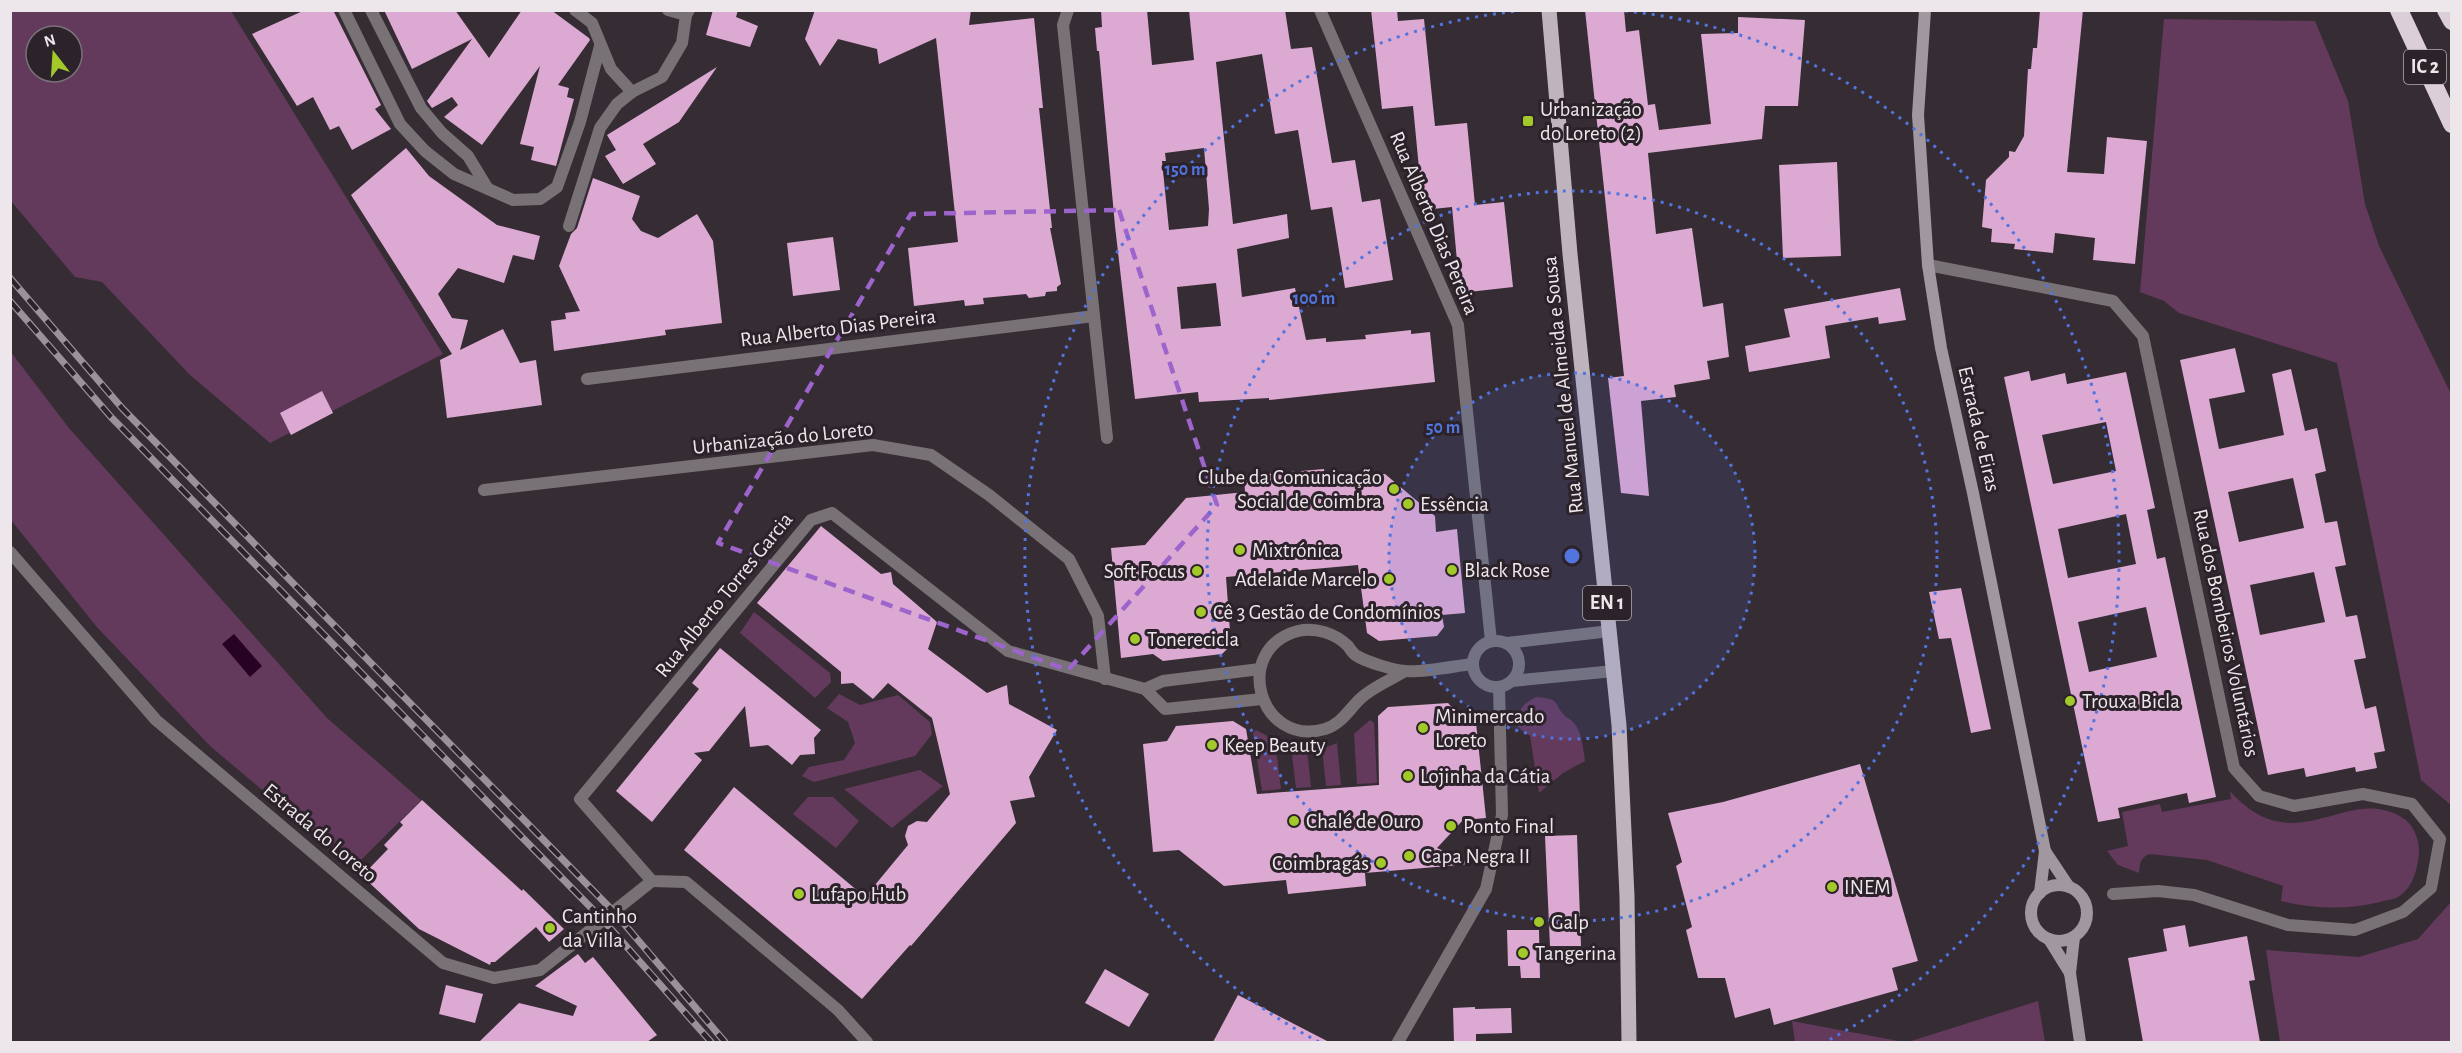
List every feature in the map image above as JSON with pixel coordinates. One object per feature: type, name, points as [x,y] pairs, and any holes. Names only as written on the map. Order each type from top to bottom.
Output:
[{"type":"highway","name":"IC 2","points":[[2399,10],[2451,124]]},
{"type":"highway","name":"IC 2","points":[[2446,10],[2451,21]]},
{"type":"main road","name":"Rua Manuel de Almeida e Sousa","points":[[1549,10],[1570,254],[1614,671],[1623,796],[1629,1042]]},
{"type":"street","points":[[344,10],[400,124],[425,150],[454,174],[513,200],[540,199],[557,187],[580,122],[600,46]]},
{"type":"street","points":[[371,10],[421,108],[442,133],[468,156],[489,190]]},
{"type":"street","points":[[575,10],[592,23],[611,69],[633,92]]},
{"type":"street","points":[[569,226],[600,128],[617,104],[633,92],[662,77],[682,43],[687,13],[668,10]]},
{"type":"street","points":[[1068,10],[1063,25],[1107,438]]},
{"type":"street","name":"Rua Alberto Dias Pereira","points":[[1320,10],[1458,325],[1491,641]]},
{"type":"street","name":"Estrada de Eiras","points":[[1925,10],[1918,115],[1928,265],[1941,348],[1973,493],[2045,851],[2040,893],[2032,909],[2031,918],[2034,927],[2049,939],[2070,973]]},
{"type":"street","name":"Rua dos Bombeiros Voluntários","points":[[1928,265],[2113,301],[2143,336],[2234,768],[2259,796],[2294,806],[2363,794],[2412,804],[2440,839],[2431,888],[2403,912],[2355,930],[2289,925],[2194,895],[2158,891],[2113,894]]},
{"type":"street","name":"Rua Alberto Dias Pereira","points":[[587,379],[1094,316]]},
{"type":"street","name":"Urbanização do Loreto","points":[[484,490],[873,445],[931,455],[988,495],[1069,559],[1098,616],[1106,679]]},
{"type":"street","name":"Rua Alberto Torres Garcia","points":[[652,881],[580,799],[811,520],[831,513],[1008,651],[1145,689]]},
{"type":"street","name":"Estrada do Loreto","points":[[10,552],[156,720],[443,963],[494,978],[540,970],[652,881]]},
{"type":"street","points":[[1405,671],[1359,699],[1340,721],[1328,729],[1314,732],[1297,730],[1281,723],[1269,712],[1262,699],[1258,682],[1266,654],[1281,639],[1300,630],[1317,630],[1333,635],[1347,645],[1355,656],[1405,671],[1472,664]]},
{"type":"street","points":[[1610,631],[1507,643],[1491,641],[1478,649],[1472,664],[1478,679],[1483,684],[1499,687],[1512,681],[1614,671]]},
{"type":"street","points":[[1507,643],[1517,654],[1519,661],[1519,668],[1512,681]]},
{"type":"street","points":[[1260,669],[1163,681],[1145,689],[1165,709],[1262,699]]},
{"type":"street","points":[[1398,1042],[1486,889],[1502,815],[1499,687]]},
{"type":"street","name":"Estrada de Eiras","points":[[2045,851],[2069,887],[2081,896],[2087,913],[2082,930],[2074,937],[2070,973],[2080,1042]]},
{"type":"street","points":[[652,881],[686,882],[838,1010],[867,1042]]},
{"type":"street","points":[[2040,893],[2054,886],[2069,887]]},
{"type":"street","points":[[2049,939],[2062,941],[2074,937]]},
{"type":"highlighted area","points":[[1119,210],[1217,505],[1068,670],[718,543],[911,214]]},
{"type":"shaded area","points":[[10,11],[231,11],[443,354],[270,443],[189,374],[102,282],[75,277],[11,201]]},
{"type":"shaded area","points":[[2164,19],[2315,21],[2348,101],[2365,204],[2379,246],[2451,394],[2451,805],[2421,780],[2337,363],[2179,313],[2164,301],[2140,292]]},
{"type":"shaded area","points":[[10,351],[69,428],[327,718],[421,800],[354,867],[210,746],[96,626],[11,520]]},
{"type":"shaded area","points":[[754,612],[830,673],[831,682],[815,698],[740,633]]},
{"type":"shaded area","points":[[234,634],[262,666],[250,677],[222,644]]},
{"type":"shaded area","points":[[839,694],[860,705],[898,695],[930,722],[932,734],[915,756],[814,782],[802,776],[809,767],[844,760],[855,743],[848,722],[827,708]]},
{"type":"shaded area","points":[[1536,697],[1556,702],[1566,717],[1577,727],[1585,761],[1563,773],[1539,793],[1530,736],[1518,727],[1518,716],[1521,709]]},
{"type":"shaded area","points":[[1370,720],[1374,723],[1377,783],[1357,784],[1354,734]]},
{"type":"shaded area","points":[[1256,730],[1275,740],[1281,789],[1262,791],[1253,733]]},
{"type":"shaded area","points":[[1337,743],[1341,785],[1326,786],[1322,749]]},
{"type":"shaded area","points":[[1291,747],[1307,749],[1311,787],[1296,788]]},
{"type":"shaded area","points":[[920,770],[943,786],[892,828],[844,789]]},
{"type":"shaded area","points":[[2230,791],[2254,812],[2277,821],[2299,823],[2362,809],[2382,810],[2403,818],[2416,834],[2418,844],[2417,866],[2411,884],[2394,899],[2368,905],[2331,908],[2306,906],[2281,901],[2283,886],[2207,860],[2150,854],[2142,859],[2139,873],[2118,865],[2107,851],[2128,846],[2122,812],[2160,804],[2162,812],[2231,799]]},
{"type":"shaded area","points":[[808,797],[833,797],[859,821],[836,848],[793,814]]},
{"type":"shaded area","points":[[2451,902],[2451,1042],[2280,1042],[2266,950],[2359,957],[2418,939]]},
{"type":"shaded area","points":[[2038,1001],[2045,1042],[1908,1042]]},
{"type":"shaded area","points":[[1792,1021],[1904,1042],[1795,1042]]},
{"type":"building","points":[[305,10],[333,10],[381,105],[375,109],[391,129],[352,150],[339,126],[330,130],[313,97],[297,106],[252,34]]},
{"type":"building","points":[[384,10],[455,10],[489,58],[522,10],[551,10],[589,38],[590,40],[558,85],[569,88],[567,97],[574,99],[556,166],[531,160],[534,147],[520,144],[540,66],[482,145],[444,117],[458,105],[452,97],[432,108],[427,101],[472,39],[412,69]]},
{"type":"building","points":[[713,10],[738,10],[736,17],[758,26],[750,47],[706,35]]},
{"type":"building","points":[[815,10],[971,10],[969,25],[1034,18],[1043,108],[1039,108],[1052,228],[1050,228],[1061,284],[1057,287],[1057,291],[1046,292],[1045,296],[1029,298],[1026,294],[983,298],[984,304],[965,306],[964,300],[914,306],[908,248],[958,242],[936,38],[879,64],[877,49],[838,39],[820,66],[805,39]]},
{"type":"building","points":[[1101,10],[1147,10],[1152,65],[1194,60],[1189,10],[1285,10],[1291,49],[1312,47],[1332,163],[1355,160],[1362,202],[1380,199],[1393,280],[1345,288],[1332,207],[1311,210],[1298,130],[1275,134],[1262,54],[1216,62],[1233,224],[1287,214],[1289,238],[1237,249],[1242,297],[1295,288],[1306,340],[1326,338],[1326,342],[1366,339],[1365,335],[1411,330],[1411,334],[1430,332],[1435,382],[1269,400],[1269,398],[1199,402],[1198,392],[1135,399],[1115,226],[1099,51],[1097,51],[1095,28],[1102,27]],"holes":[[[1204,148],[1209,209],[1208,226],[1169,230],[1162,161],[1166,161],[1165,153]],[[1216,283],[1221,326],[1181,329],[1177,287]]]},
{"type":"building","points":[[1371,10],[1397,10],[1398,21],[1424,19],[1435,126],[1467,123],[1475,205],[1504,202],[1513,287],[1460,293],[1452,207],[1423,210],[1413,106],[1382,109]]},
{"type":"building","points":[[1585,10],[1624,10],[1626,32],[1639,30],[1648,105],[1655,104],[1659,130],[1711,124],[1701,34],[1738,33],[1738,17],[1805,20],[1798,106],[1765,106],[1762,139],[1648,153],[1656,234],[1692,228],[1703,307],[1723,303],[1729,357],[1707,361],[1710,379],[1674,385],[1676,397],[1641,401],[1649,496],[1621,493],[1608,378],[1624,376]]},
{"type":"building","points":[[2040,10],[2083,10],[2067,172],[2104,174],[2107,137],[2147,141],[2135,264],[2093,260],[2095,238],[2055,233],[2053,253],[2014,249],[2015,244],[1991,242],[1992,229],[1982,227],[1986,180],[2009,157],[2009,151],[2015,152],[2024,136],[2028,69],[2031,69],[2033,48],[2037,48]]},
{"type":"building","points":[[717,67],[679,122],[643,144],[656,164],[623,184],[605,156],[616,150],[607,135]]},
{"type":"building","points":[[406,148],[429,176],[497,225],[540,236],[534,260],[513,255],[504,283],[458,268],[438,294],[452,318],[468,320],[460,350],[503,329],[520,363],[536,360],[542,405],[447,418],[440,360],[452,354],[351,195]]},
{"type":"building","points":[[1837,162],[1841,256],[1783,258],[1779,165]]},
{"type":"building","points":[[593,178],[640,196],[632,219],[641,231],[658,238],[697,214],[713,241],[722,323],[665,330],[666,335],[554,351],[551,321],[566,319],[565,313],[580,311],[559,266],[571,234],[577,228]]},
{"type":"building","points":[[833,237],[840,290],[793,296],[787,243]]},
{"type":"building","points":[[1900,288],[1906,320],[1879,324],[1878,317],[1825,326],[1830,358],[1749,372],[1745,346],[1790,337],[1784,309]]},
{"type":"building","points":[[2235,348],[2245,392],[2209,399],[2219,449],[2284,435],[2272,374],[2291,369],[2305,431],[2317,428],[2326,471],[2315,474],[2325,523],[2337,521],[2346,565],[2335,567],[2346,617],[2357,615],[2366,658],[2354,660],[2365,709],[2376,706],[2385,751],[2374,753],[2377,768],[2356,772],[2355,767],[2306,777],[2304,768],[2268,775],[2180,360]],"holes":[[[2293,478],[2304,528],[2239,542],[2228,492]],[[2314,572],[2325,622],[2260,635],[2250,585]]]},
{"type":"building","points":[[2029,371],[2031,381],[2065,373],[2067,384],[2126,372],[2155,508],[2147,510],[2157,559],[2165,557],[2216,797],[2189,803],[2187,793],[2118,808],[2120,818],[2098,822],[2004,377]],"holes":[[[2106,422],[2116,471],[2053,484],[2042,435]],[[2126,514],[2136,564],[2068,578],[2058,529]],[[2146,607],[2157,657],[2089,672],[2078,622]]]},
{"type":"building","points":[[322,391],[333,413],[291,435],[280,413]]},
{"type":"building","points":[[1324,469],[1325,480],[1385,474],[1435,516],[1436,532],[1457,529],[1465,613],[1442,615],[1444,627],[1437,636],[1379,641],[1367,633],[1358,565],[1226,577],[1231,645],[1222,654],[1163,661],[1153,654],[1121,658],[1111,548],[1145,545],[1186,498],[1245,492],[1244,476]]},
{"type":"building","points":[[821,526],[881,574],[891,572],[893,584],[937,622],[928,649],[987,693],[1007,685],[1009,704],[1057,730],[1029,777],[1035,797],[1010,801],[1016,823],[911,946],[862,999],[684,850],[734,787],[865,897],[908,845],[905,836],[908,826],[917,821],[927,822],[950,794],[932,718],[888,683],[873,699],[853,683],[841,684],[841,672],[757,603]]},
{"type":"building","points":[[1961,588],[1991,729],[1971,733],[1951,638],[1939,639],[1929,592]]},
{"type":"building","points":[[720,648],[821,730],[814,738],[815,754],[800,755],[792,765],[768,745],[750,747],[745,706],[709,751],[694,753],[702,760],[652,822],[616,791],[699,689],[692,683]]},
{"type":"building","points":[[1448,703],[1459,715],[1475,713],[1486,818],[1463,820],[1437,848],[1471,864],[1365,873],[1366,886],[1288,894],[1286,880],[1224,886],[1179,850],[1153,852],[1143,744],[1167,741],[1176,726],[1233,721],[1246,729],[1257,794],[1379,785],[1378,716],[1388,707]]},
{"type":"building","name":"INEM","points":[[1860,764],[1918,961],[1892,968],[1898,990],[1774,1025],[1770,1008],[1735,1018],[1725,978],[1698,978],[1686,930],[1692,927],[1676,866],[1682,862],[1668,813],[1723,802]]},
{"type":"building","points":[[422,800],[522,891],[523,889],[564,929],[549,942],[536,927],[490,965],[419,929],[362,876],[388,849],[384,845],[403,825],[400,822]]},
{"type":"building","points":[[1577,835],[1581,946],[1550,946],[1545,836]]},
{"type":"building","points":[[2185,925],[2189,947],[2247,936],[2255,980],[2249,981],[2260,1042],[2143,1042],[2128,958],[2167,951],[2163,929]]},
{"type":"building","name":"Tangerina","points":[[1507,930],[1539,930],[1540,978],[1521,978],[1520,966],[1508,966]]},
{"type":"building","points":[[578,954],[585,963],[593,957],[657,1035],[647,1042],[479,1042],[519,1003],[573,1016],[577,1006],[535,986]]},
{"type":"building","points":[[1105,969],[1149,994],[1129,1027],[1085,1003]]},
{"type":"building","points":[[446,985],[483,994],[475,1023],[439,1014]]},
{"type":"building","points":[[1238,995],[1329,1042],[1213,1042]]},
{"type":"building","points":[[1475,1007],[1475,1009],[1511,1008],[1512,1033],[1476,1034],[1476,1042],[1454,1042],[1453,1008]]},
{"type":"railway","points":[[10,278],[122,408],[614,912],[725,1042]]},
{"type":"railway","points":[[10,301],[111,417],[603,920],[711,1042]]},
{"type":"place","name":"Urbanização do Loreto (2)","points":[[1528,121]]},
{"type":"place","name":"Clube da Comunicação Social de Coimbra","points":[[1394,489]]},
{"type":"place","name":"Essência","points":[[1408,504]]},
{"type":"place","name":"Mixtrónica","points":[[1240,550]]},
{"type":"place","name":"Black Rose","points":[[1452,570]]},
{"type":"place","name":"Soft Focus","points":[[1197,571]]},
{"type":"place","name":"Adelaide Marcelo","points":[[1389,579]]},
{"type":"place","name":"Cê 3 Gestão de Condomínios","points":[[1201,612]]},
{"type":"place","name":"Tonerecicla","points":[[1135,639]]},
{"type":"place","name":"Trouxa Bicla","points":[[2070,701]]},
{"type":"place","name":"Minimercado Loreto","points":[[1423,728]]},
{"type":"place","name":"Keep Beauty","points":[[1212,745]]},
{"type":"place","name":"Lojinha da Cátia","points":[[1408,776]]},
{"type":"place","name":"Chalé de Ouro","points":[[1294,821]]},
{"type":"place","name":"Ponto Final","points":[[1451,826]]},
{"type":"place","name":"Capa Negra II","points":[[1409,856]]},
{"type":"place","name":"Coimbragás","points":[[1381,863]]},
{"type":"place","name":"INEM","points":[[1832,887]]},
{"type":"place","name":"Lufapo Hub","points":[[799,894]]},
{"type":"place","name":"Galp","points":[[1539,922]]},
{"type":"place","name":"Cantinho da Villa","points":[[550,928]]},
{"type":"place","name":"Tangerina","points":[[1523,953]]}]
